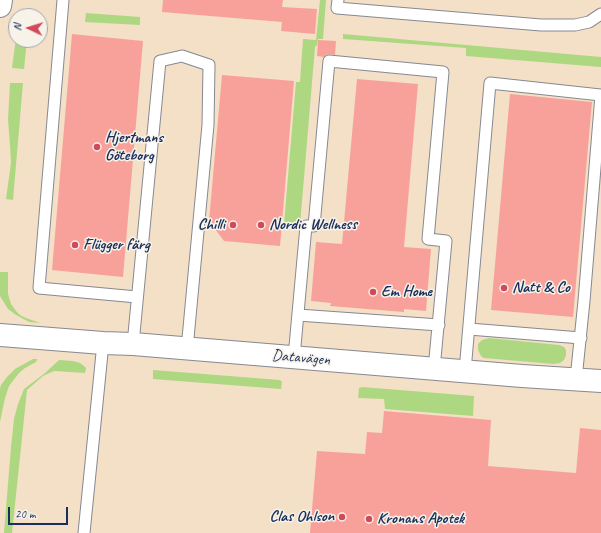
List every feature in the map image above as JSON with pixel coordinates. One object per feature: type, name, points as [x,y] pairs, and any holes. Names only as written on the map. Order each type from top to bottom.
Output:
[{"type":"street","points":[[0,6],[1,0]]},
{"type":"street","name":"Datavägen","points":[[0,335],[601,381]]},
{"type":"lane","points":[[63,0],[39,288],[137,297]]},
{"type":"lane","points":[[338,0],[337,8],[541,25],[575,25],[589,22],[601,14]]},
{"type":"lane","points":[[133,344],[160,61],[182,56],[209,65],[208,125],[187,349]]},
{"type":"lane","points":[[294,357],[306,226],[314,226],[329,61],[443,72],[428,239],[446,241],[434,369]]},
{"type":"lane","points":[[465,371],[490,83],[601,95],[581,338],[576,379]]},
{"type":"lane","points":[[298,315],[439,325]]},
{"type":"lane","points":[[469,329],[581,338]]},
{"type":"lane","points":[[84,533],[103,343]]},
{"type":"green space","points":[[320,0],[326,0],[323,39],[318,39],[315,47],[300,225],[284,224],[296,82],[300,82],[303,39],[316,40]]},
{"type":"green space","points":[[86,13],[140,17],[140,25],[85,22]]},
{"type":"green space","points":[[343,34],[601,57],[601,67],[466,56],[466,48],[343,39]]},
{"type":"green space","points":[[15,48],[26,48],[24,69],[12,68]]},
{"type":"green space","points":[[10,83],[23,83],[13,200],[6,199],[11,163],[8,120]]},
{"type":"green space","points":[[0,272],[8,272],[8,294],[11,304],[16,311],[26,318],[40,323],[29,322],[8,309],[0,296]]},
{"type":"green space","points":[[489,338],[559,345],[564,347],[566,350],[566,355],[564,360],[560,363],[553,364],[484,358],[478,350],[478,344],[482,340]]},
{"type":"green space","points":[[33,359],[37,359],[36,362],[19,373],[9,386],[0,422],[1,385],[15,369]]},
{"type":"green space","points":[[59,360],[80,363],[86,368],[85,373],[54,371],[43,376],[27,390],[12,533],[4,533],[14,419],[18,404],[24,389]]},
{"type":"green space","points":[[153,370],[280,380],[282,382],[281,389],[153,379]]},
{"type":"green space","points":[[362,387],[474,396],[473,416],[385,409],[384,399],[358,398],[359,388]]},
{"type":"building","points":[[163,0],[283,0],[282,7],[317,9],[315,34],[281,31],[282,22],[162,12]]},
{"type":"building","points":[[72,34],[143,41],[123,277],[52,270]]},
{"type":"building","points":[[318,40],[336,41],[335,55],[329,54],[324,57],[317,56]]},
{"type":"building","points":[[222,75],[294,81],[280,246],[224,241],[209,221]]},
{"type":"building","points":[[357,79],[418,84],[404,247],[431,249],[426,311],[404,309],[404,312],[330,306],[331,303],[311,301],[316,242],[342,244]]},
{"type":"building","points":[[510,94],[592,102],[573,317],[491,310]]},
{"type":"building","points":[[384,411],[491,420],[488,466],[576,473],[580,428],[601,430],[601,533],[310,533],[317,451],[365,454],[367,432],[382,433]]},
{"type":"place","name":"Hjertmans Göteborg","points":[[97,147]]},
{"type":"place","name":"Chilli","points":[[233,225]]},
{"type":"place","name":"Nordic Wellness","points":[[261,225]]},
{"type":"place","name":"Flügger färg","points":[[75,245]]},
{"type":"place","name":"Natt & Co","points":[[504,288]]},
{"type":"place","name":"Em Home","points":[[373,292]]},
{"type":"place","name":"Clas Ohlson","points":[[342,517]]},
{"type":"place","name":"Kronans Apotek","points":[[369,519]]}]
